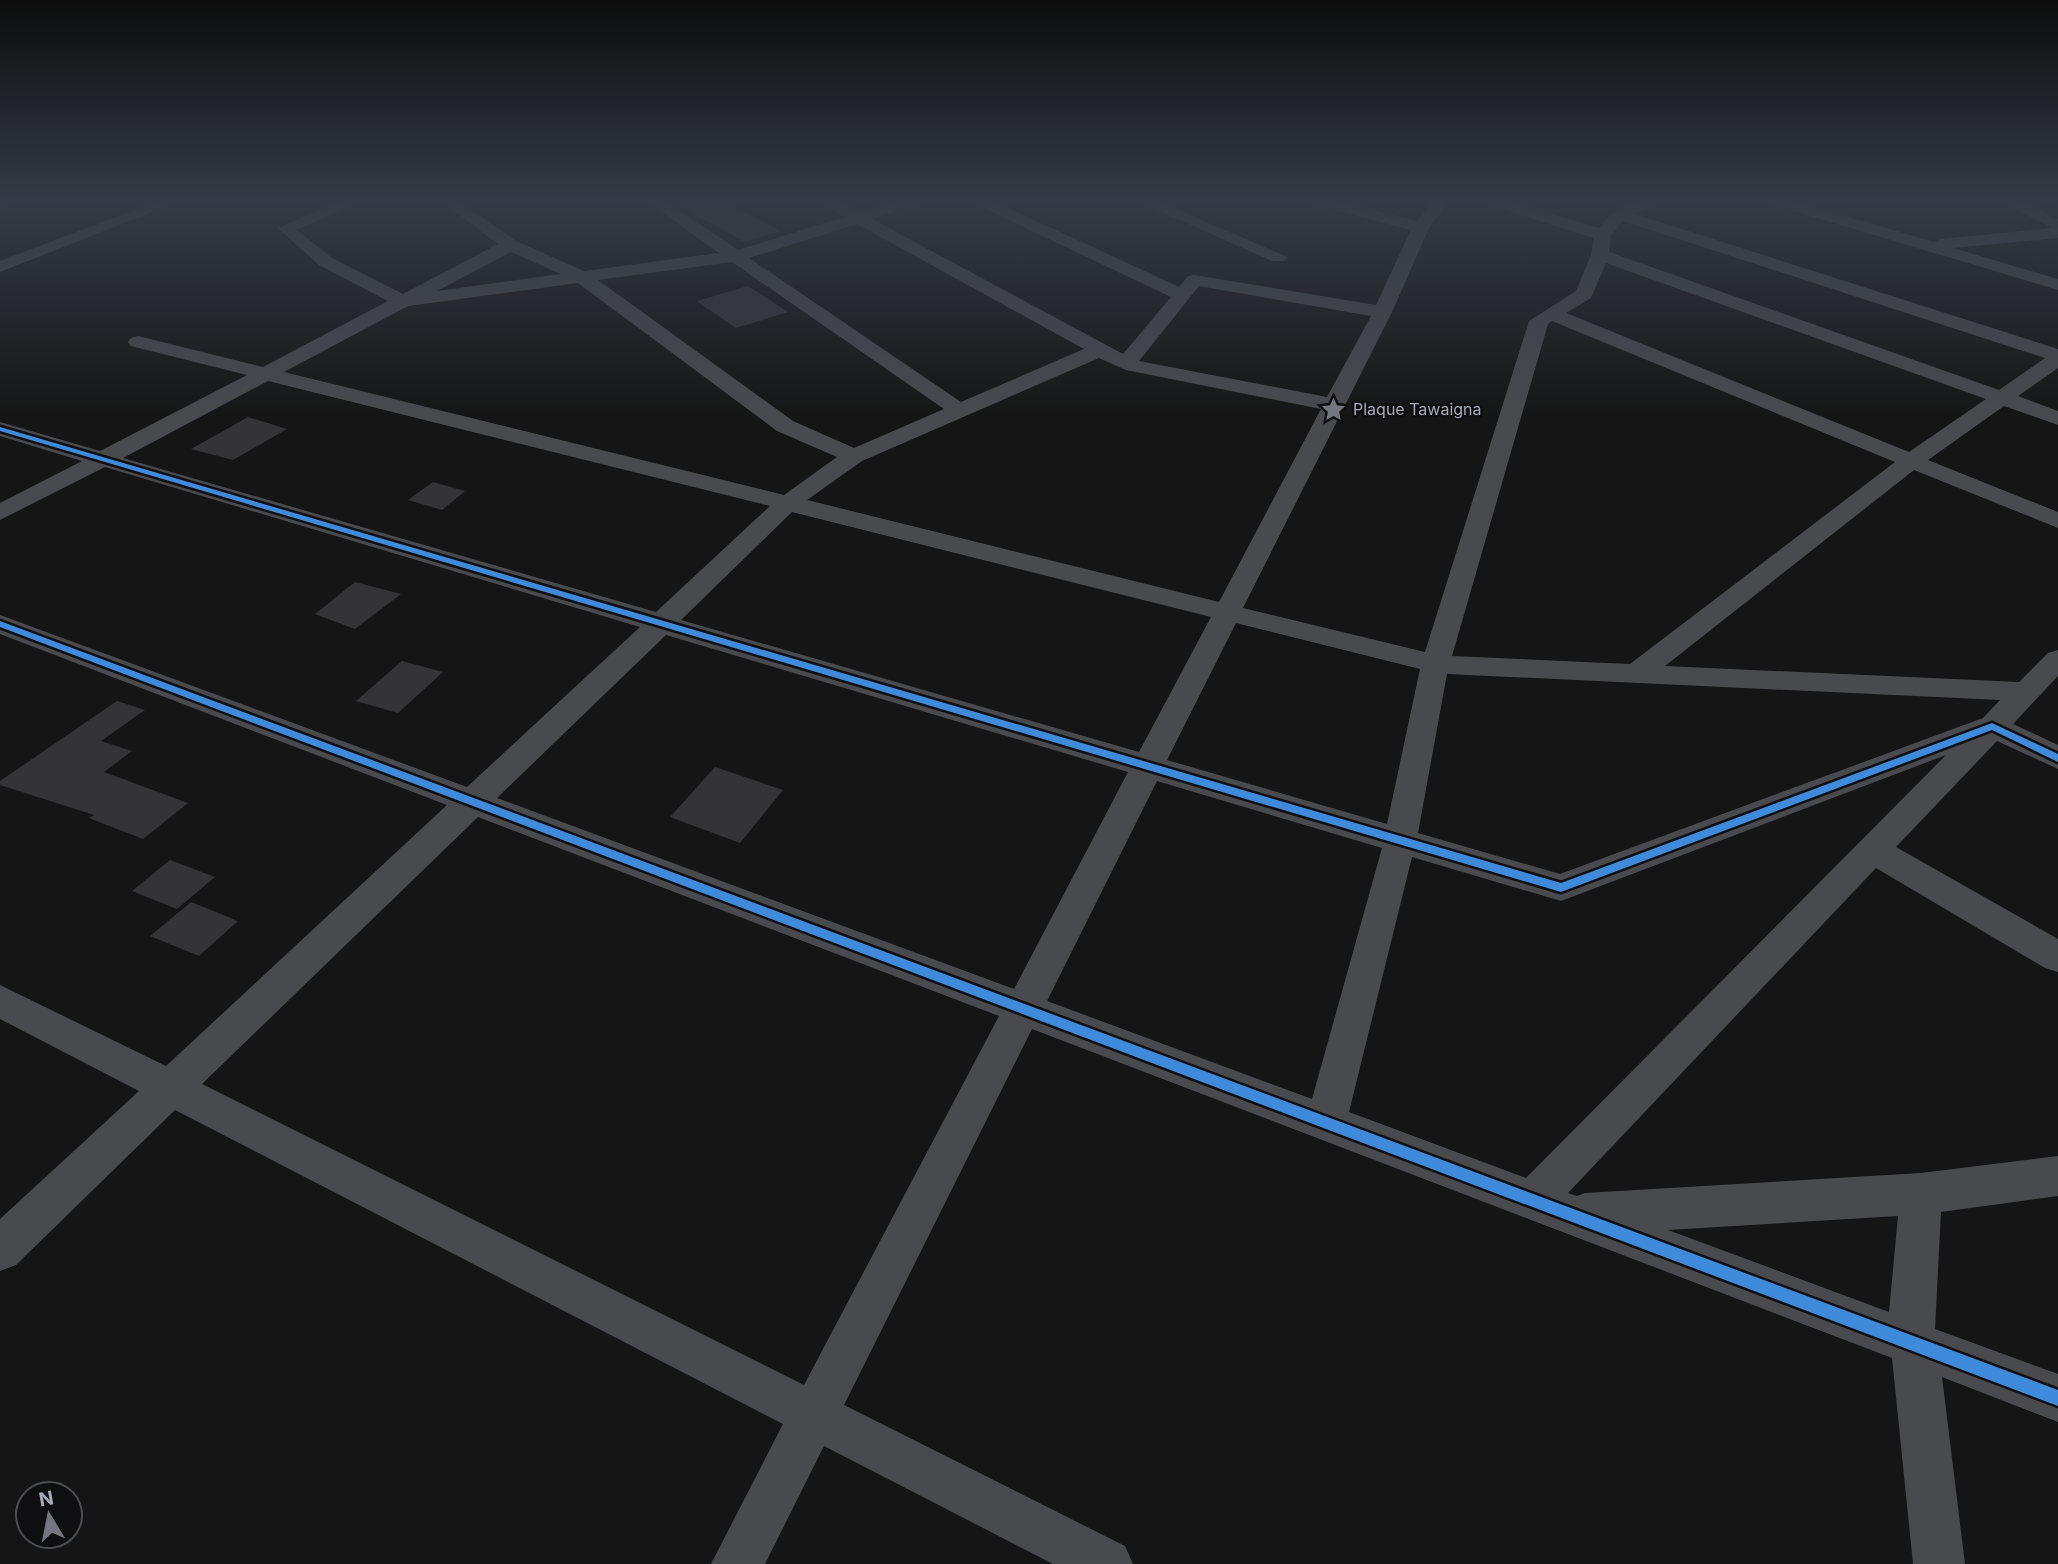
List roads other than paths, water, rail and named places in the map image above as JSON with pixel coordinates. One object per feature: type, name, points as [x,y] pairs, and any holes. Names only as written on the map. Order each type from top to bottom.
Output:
[{"type":"street","points":[[345,272],[403,301],[619,272]]},
{"type":"street","points":[[0,513],[458,272]]},
{"type":"street","points":[[571,272],[582,277],[785,426],[854,456]]},
{"type":"street","points":[[759,272],[959,411]]},
{"type":"street","points":[[957,272],[1126,364],[1334,405]]},
{"type":"street","points":[[1133,272],[1182,295]]},
{"type":"street","points":[[737,1564],[1401,272]]},
{"type":"street","points":[[1326,1122],[1400,841],[1435,664],[1539,321],[1554,315],[1584,294],[1592,272]]},
{"type":"street","points":[[1672,272],[2058,418]]},
{"type":"street","points":[[1811,272],[2058,357]]},
{"type":"street","points":[[2015,272],[2058,285]]},
{"type":"street","points":[[1126,364],[1194,280],[1382,312]]},
{"type":"street","points":[[1554,315],[2058,521]]},
{"type":"street","points":[[138,342],[1228,610],[1435,664],[2026,692]]},
{"type":"street","points":[[0,1249],[789,502],[854,456],[1100,350]]},
{"type":"street","points":[[1637,673],[1912,461],[2058,357]]},
{"type":"street","points":[[0,429],[1561,888],[1992,726],[2058,758]]},
{"type":"street","points":[[0,624],[2058,1398]]},
{"type":"street","points":[[1533,1200],[2058,659]]},
{"type":"street","points":[[1873,850],[2058,957]]},
{"type":"street","points":[[0,1001],[1107,1564]]},
{"type":"street","points":[[1572,1215],[1921,1194],[2058,1176]]},
{"type":"street","points":[[1921,1194],[1911,1316],[1939,1564]]},
{"type":"place","name":"Plaque Tawaigna","points":[[1333,409]]}]
